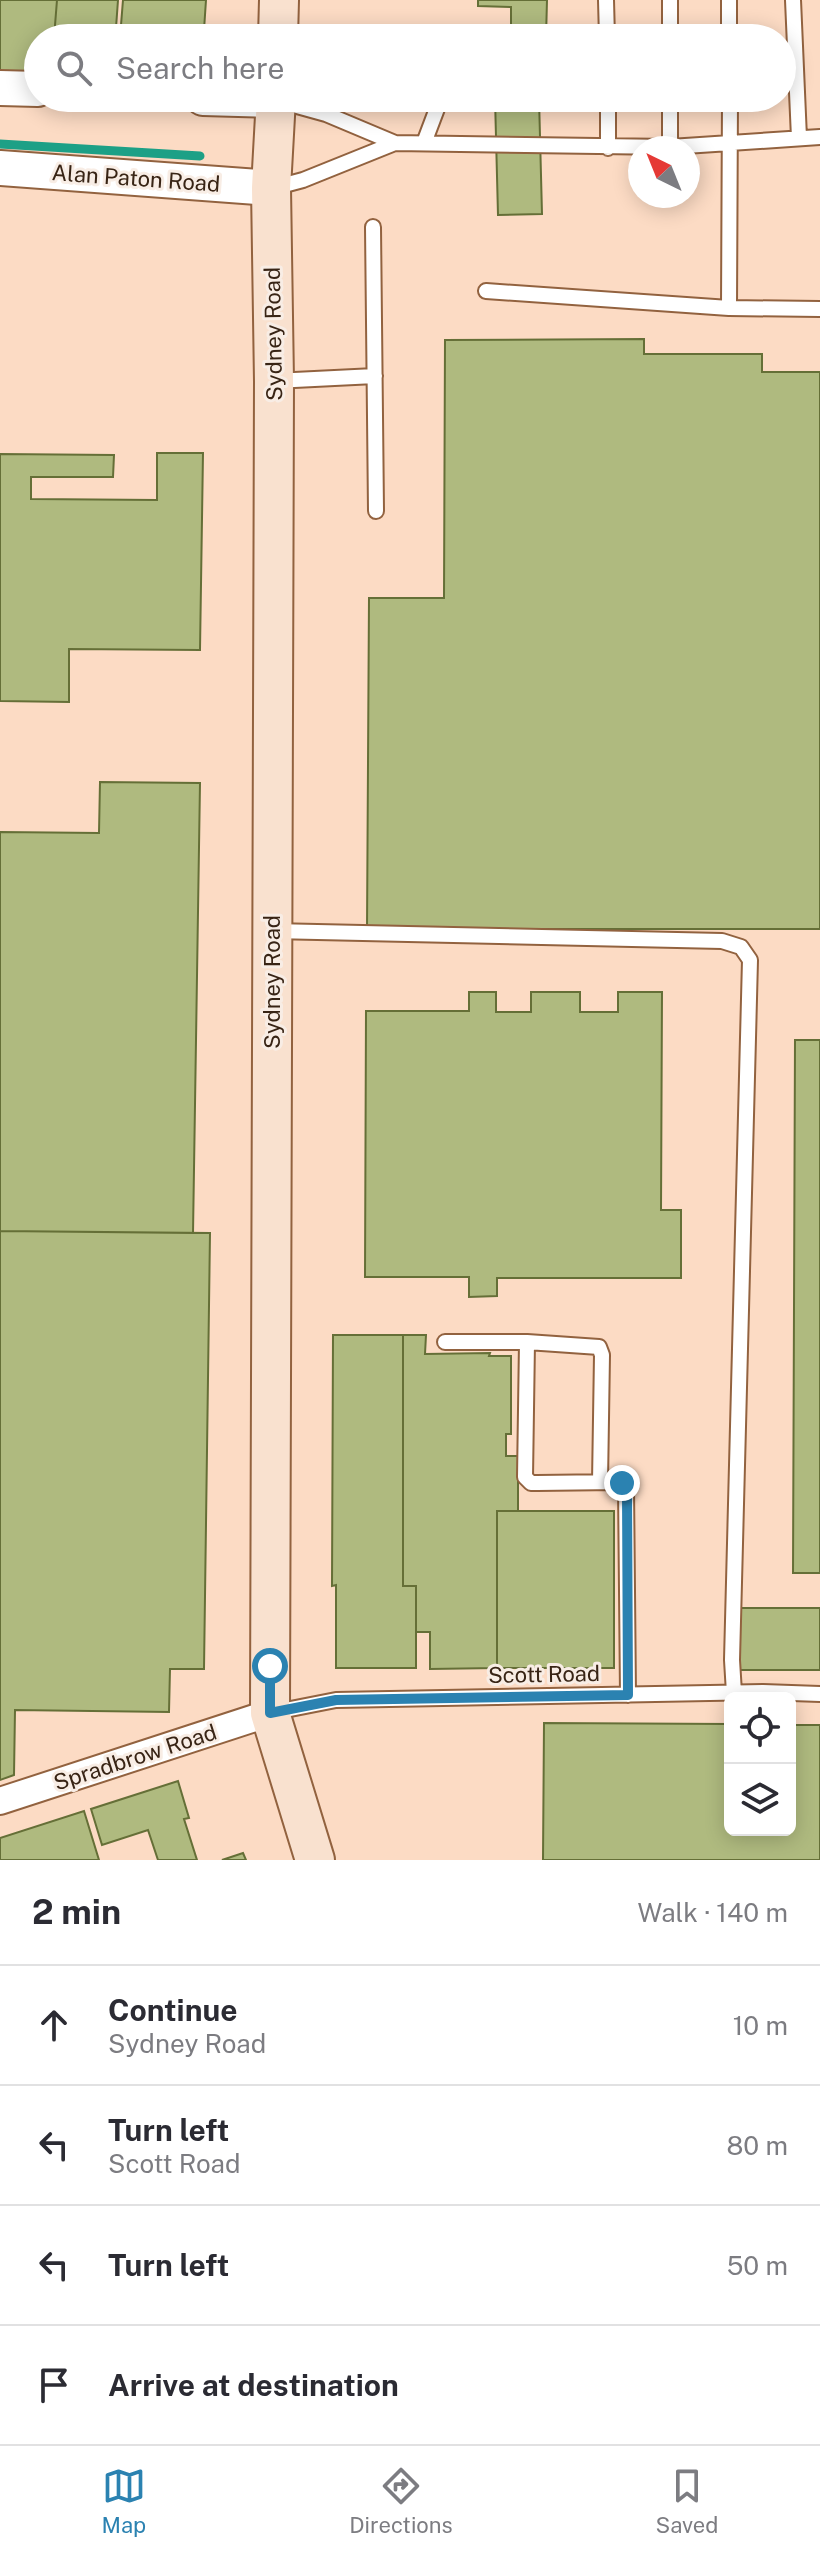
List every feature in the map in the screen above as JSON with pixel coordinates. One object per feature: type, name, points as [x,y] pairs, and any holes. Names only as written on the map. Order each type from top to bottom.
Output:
[{"type":"main road","points":[[278,24],[279,0]]},
{"type":"main road","name":"Sydney Road","points":[[275,112],[271,188],[274,381],[270,1713],[315,1860]]},
{"type":"street","points":[[0,88],[24,89]]},
{"type":"street","name":"Alan Paton Road","points":[[0,168],[271,188]]},
{"type":"street","name":"Spradbrow Road","points":[[0,1801],[270,1713]]},
{"type":"lane","points":[[606,0],[607,24]]},
{"type":"lane","points":[[670,0],[670,24]]},
{"type":"lane","points":[[729,0],[729,24]]},
{"type":"lane","points":[[793,0],[794,24]]},
{"type":"lane","points":[[796,69],[799,138]]},
{"type":"lane","points":[[319,112],[395,143]]},
{"type":"lane","points":[[424,143],[436,112]]},
{"type":"lane","points":[[608,112],[608,148]]},
{"type":"lane","points":[[670,112],[670,136]]},
{"type":"lane","points":[[729,308],[730,112]]},
{"type":"lane","points":[[700,146],[820,137]]},
{"type":"lane","points":[[271,188],[303,180],[395,143],[628,148]]},
{"type":"lane","points":[[373,227],[376,511]]},
{"type":"lane","points":[[486,291],[729,308],[820,309]]},
{"type":"lane","points":[[274,381],[375,376]]},
{"type":"lane","points":[[272,931],[722,941],[741,947],[750,960],[732,1660],[734,1692]]},
{"type":"lane","points":[[445,1342],[591,1344],[601,1350],[600,1482]]},
{"type":"lane","points":[[527,1342],[525,1477],[531,1483],[622,1483],[627,1491],[628,1695]]},
{"type":"lane","name":"Scott Road","points":[[270,1713],[336,1700],[724,1693]]},
{"type":"lane","name":"Scott Road","points":[[796,1694],[820,1694]]},
{"type":"building","points":[[0,0],[57,0],[55,24],[24,24],[24,78],[0,76]]},
{"type":"building","points":[[57,0],[118,0],[116,24],[55,24]]},
{"type":"building","points":[[123,0],[206,0],[204,24],[121,24]]},
{"type":"building","points":[[478,0],[547,0],[546,24],[511,24],[511,7],[478,6]]},
{"type":"building","points":[[495,112],[539,112],[542,214],[498,215]]},
{"type":"building","points":[[644,339],[644,354],[762,354],[762,372],[820,372],[820,929],[367,929],[369,598],[444,598],[445,340]]},
{"type":"building","points":[[157,453],[203,453],[200,650],[69,649],[69,702],[0,701],[0,454],[114,455],[113,477],[31,477],[31,499],[157,500]]},
{"type":"building","points":[[100,782],[200,783],[193,1233],[0,1231],[0,832],[99,833]]},
{"type":"building","points":[[469,992],[496,992],[496,1012],[531,1012],[531,992],[580,992],[580,1012],[618,1012],[618,992],[662,992],[661,1210],[681,1210],[681,1278],[497,1278],[497,1296],[469,1297],[469,1277],[365,1277],[366,1011],[469,1011]]},
{"type":"building","points":[[795,1040],[820,1040],[820,1573],[793,1573]]},
{"type":"building","points":[[0,1231],[210,1233],[204,1669],[170,1669],[169,1712],[15,1710],[14,1775],[0,1780]]},
{"type":"building","points":[[333,1335],[403,1335],[403,1586],[416,1586],[416,1668],[336,1668],[336,1585],[332,1586]]},
{"type":"building","points":[[403,1335],[426,1335],[425,1354],[490,1353],[489,1356],[511,1356],[511,1434],[506,1434],[506,1456],[518,1456],[518,1511],[497,1511],[497,1668],[430,1669],[430,1632],[416,1632],[416,1586],[403,1586]]},
{"type":"building","points":[[497,1511],[614,1511],[614,1668],[497,1668]]},
{"type":"building","points":[[737,1608],[820,1608],[820,1670],[737,1670]]},
{"type":"building","points":[[544,1723],[724,1724],[724,1836],[796,1836],[796,1725],[820,1725],[820,1860],[543,1860]]},
{"type":"building","points":[[178,1781],[189,1818],[184,1819],[197,1860],[158,1860],[148,1830],[102,1845],[91,1809]]},
{"type":"building","points":[[84,1811],[99,1860],[0,1860],[0,1838]]},
{"type":"building","points":[[243,1853],[246,1860],[222,1860]]},
{"type":"waterway","points":[[0,144],[200,156]]},
{"type":"route","points":[[270,1666],[270,1713],[336,1700],[628,1695],[627,1491],[622,1483]]}]
